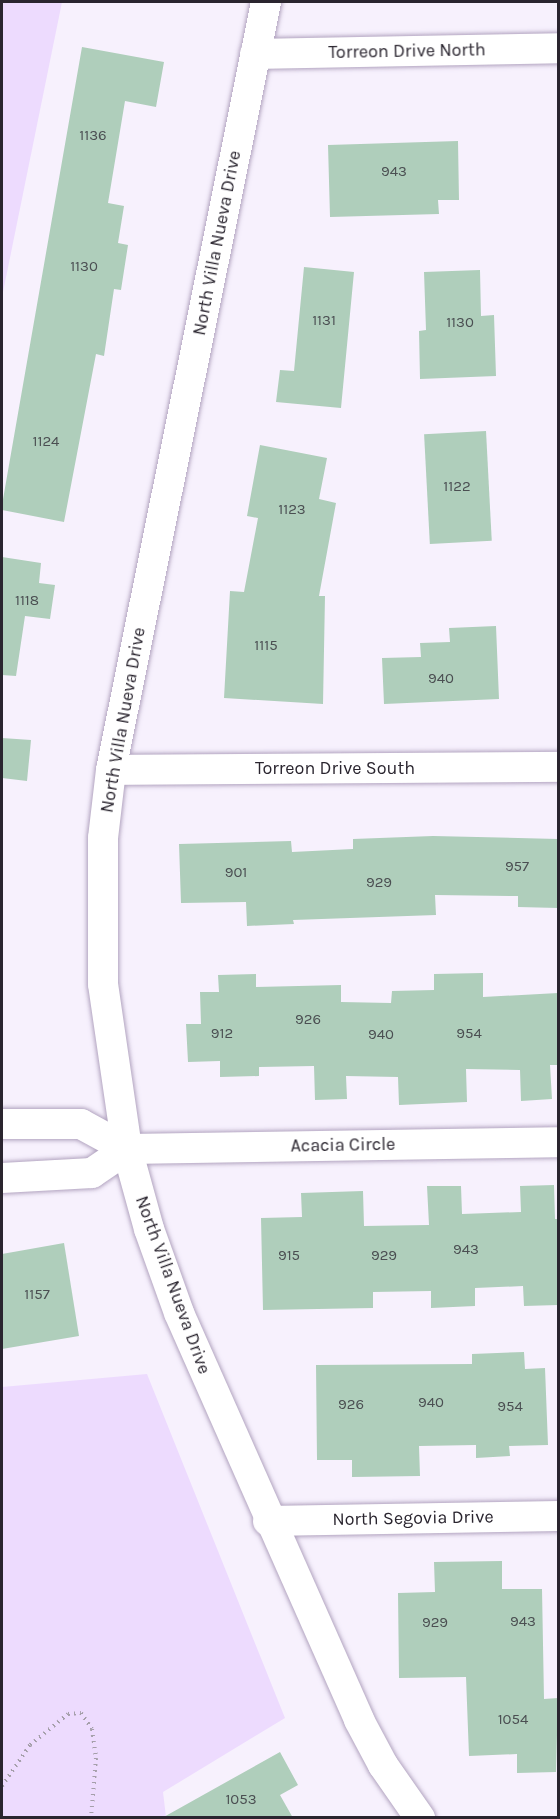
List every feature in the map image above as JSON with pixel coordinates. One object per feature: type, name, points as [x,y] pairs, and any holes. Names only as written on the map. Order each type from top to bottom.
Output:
[{"type":"street","name":"North Villa Nueva Drive","points":[[266,2],[111,770],[103,838],[103,984],[127,1149],[148,1229],[179,1313],[268,1521],[359,1720],[383,1765],[420,1818]]},
{"type":"street","name":"Torreon Drive North","points":[[255,54],[558,48]]},
{"type":"street","name":"Torreon Drive South","points":[[111,770],[558,767]]},
{"type":"street","points":[[2,1124],[81,1124],[127,1149],[92,1173],[2,1178]]},
{"type":"street","name":"Acacia Circle","points":[[127,1149],[558,1142]]},
{"type":"street","name":"North Segovia Drive","points":[[268,1521],[558,1515]]},
{"type":"path","points":[[2,1786],[30,1745],[68,1714],[81,1713],[92,1729],[96,1758],[91,1818]]},
{"type":"shaded area","points":[[2,2],[62,2],[2,297]]},
{"type":"shaded area","points":[[147,1374],[285,1718],[163,1792],[166,1817],[2,1818],[2,1387]]},
{"type":"building","points":[[82,47],[164,62],[156,107],[125,101],[108,203],[124,206],[118,243],[128,245],[121,290],[114,289],[104,356],[96,354],[64,522],[2,510],[2,505]]},
{"type":"building","points":[[458,141],[459,200],[438,200],[439,214],[330,217],[328,145]]},
{"type":"building","points":[[304,267],[354,272],[341,408],[276,402],[280,370],[294,371]]},
{"type":"building","points":[[480,270],[481,316],[494,315],[496,376],[420,379],[419,331],[426,330],[424,272]]},
{"type":"building","points":[[486,431],[492,541],[430,544],[424,434]]},
{"type":"building","points":[[260,445],[327,458],[319,499],[336,503],[319,596],[325,596],[323,704],[224,698],[230,591],[244,592],[258,518],[247,516]]},
{"type":"building","points":[[2,557],[41,563],[39,583],[55,585],[50,619],[25,616],[16,676],[2,675]]},
{"type":"building","points":[[496,626],[499,699],[384,704],[382,658],[421,657],[420,643],[450,642],[449,628]]},
{"type":"building","points":[[2,738],[31,740],[27,781],[2,778]]},
{"type":"building","points":[[433,836],[558,839],[558,908],[518,907],[518,896],[435,895],[436,915],[293,920],[294,924],[247,926],[246,902],[181,903],[179,844],[291,841],[292,852],[353,849],[353,839]]},
{"type":"building","points":[[483,973],[483,997],[558,993],[558,1065],[550,1065],[552,1099],[521,1101],[520,1070],[466,1069],[467,1102],[399,1105],[398,1077],[346,1076],[347,1099],[315,1100],[314,1066],[259,1067],[259,1076],[220,1077],[220,1061],[188,1062],[186,1024],[201,1024],[200,992],[219,992],[218,975],[256,974],[256,987],[341,985],[341,1002],[391,1003],[392,991],[434,990],[434,974]]},
{"type":"building","points":[[554,1185],[555,1219],[558,1219],[558,1305],[524,1306],[523,1286],[475,1288],[475,1306],[431,1308],[431,1291],[373,1292],[373,1308],[263,1310],[261,1218],[302,1217],[301,1193],[363,1191],[364,1226],[429,1225],[427,1186],[461,1186],[462,1214],[521,1212],[520,1186]]},
{"type":"building","points":[[64,1243],[79,1336],[2,1349],[2,1254]]},
{"type":"building","points":[[524,1352],[525,1369],[545,1368],[548,1445],[509,1446],[510,1456],[476,1458],[476,1445],[419,1446],[420,1476],[352,1477],[352,1460],[317,1460],[316,1365],[472,1364],[472,1354]]},
{"type":"building","points":[[502,1561],[502,1589],[542,1589],[544,1699],[558,1698],[556,1772],[517,1773],[517,1754],[469,1756],[466,1677],[399,1678],[398,1593],[435,1592],[434,1562]]},
{"type":"building","points":[[280,1752],[298,1785],[280,1795],[293,1818],[162,1818]]}]
